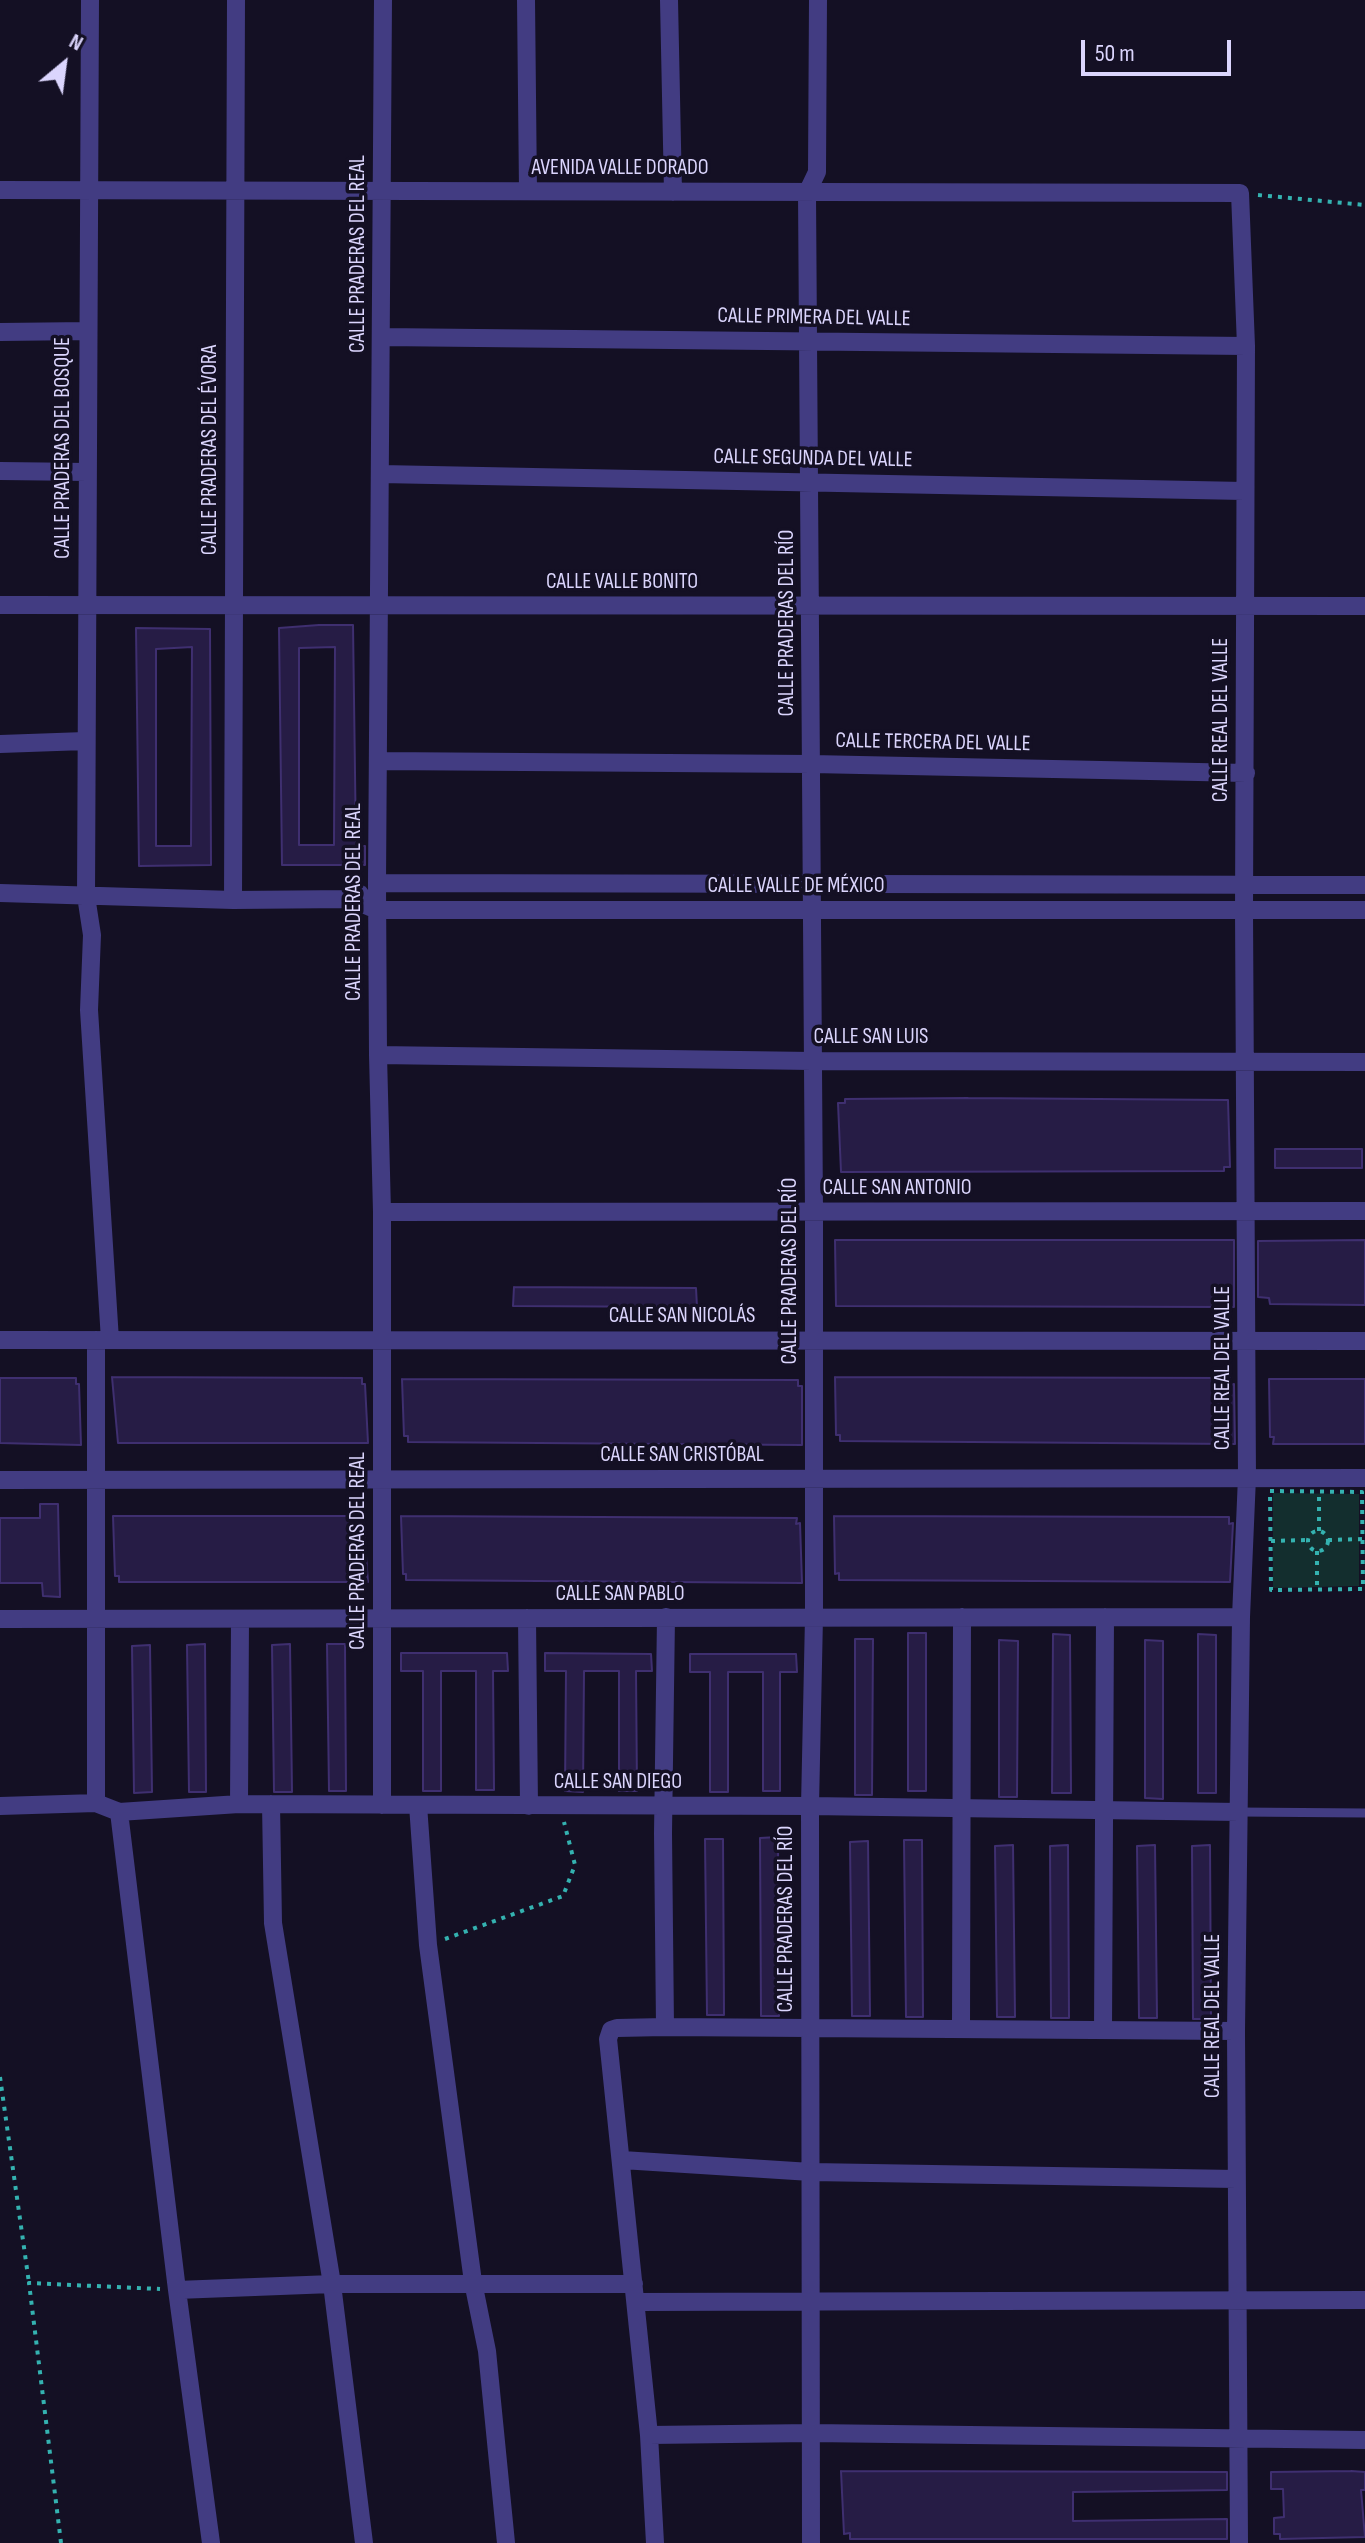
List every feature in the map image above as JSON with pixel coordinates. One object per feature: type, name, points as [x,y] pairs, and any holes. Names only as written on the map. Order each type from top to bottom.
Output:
[{"type":"street","name":"CALLE PRADERAS DEL BOSQUE","points":[[90,0],[86,896],[92,935],[89,1010],[103,1340]]},
{"type":"street","name":"CALLE PRADERAS DEL ÉVORA","points":[[233,900],[236,0]]},
{"type":"street","name":"CALLE PRADERAS DEL REAL","points":[[382,1805],[382,1212],[377,883],[383,0]]},
{"type":"street","points":[[526,0],[528,191]]},
{"type":"street","points":[[669,0],[673,192]]},
{"type":"street","name":"CALLE PRADERAS DEL RÍO","points":[[811,2543],[810,1806],[814,1617],[814,1212],[807,193],[817,172],[818,0]]},
{"type":"street","name":"AVENIDA VALLE DORADO","points":[[0,190],[1240,193]]},
{"type":"street","name":"CALLE REAL DEL VALLE","points":[[1239,2543],[1236,2031],[1241,1617],[1247,1477],[1244,910],[1246,346],[1240,193]]},
{"type":"street","points":[[0,332],[88,331]]},
{"type":"street","name":"CALLE PRIMERA DEL VALLE","points":[[382,337],[1246,346]]},
{"type":"street","points":[[0,471],[87,472]]},
{"type":"street","name":"CALLE SEGUNDA DEL VALLE","points":[[381,474],[1244,491]]},
{"type":"street","name":"CALLE VALLE BONITO","points":[[0,605],[1365,606]]},
{"type":"street","points":[[0,744],[85,741]]},
{"type":"street","name":"CALLE TERCERA DEL VALLE","points":[[379,761],[812,764],[1246,773]]},
{"type":"street","points":[[0,893],[233,900],[351,899],[377,883]]},
{"type":"street","name":"CALLE VALLE DE MÉXICO","points":[[377,883],[1365,885]]},
{"type":"street","name":"CALLE VALLE DE MÉXICO","points":[[351,899],[377,910],[1365,910]]},
{"type":"street","name":"CALLE SAN LUIS","points":[[378,1055],[812,1061],[1365,1062]]},
{"type":"street","name":"CALLE SAN ANTONIO","points":[[382,1212],[1365,1211]]},
{"type":"street","name":"CALLE SAN NICOLÁS","points":[[0,1340],[1365,1341]]},
{"type":"street","points":[[96,1803],[96,1480],[103,1340]]},
{"type":"street","name":"CALLE SAN CRISTÓBAL","points":[[0,1480],[1365,1478]]},
{"type":"street","points":[[665,2027],[666,1617]]},
{"type":"street","points":[[961,2029],[962,1617]]},
{"type":"street","points":[[1103,2030],[1105,1617]]},
{"type":"street","name":"CALLE SAN PABLO","points":[[0,1619],[1241,1617]]},
{"type":"street","points":[[527,1618],[529,1806]]},
{"type":"street","points":[[239,1804],[240,1619]]},
{"type":"street","name":"CALLE SAN DIEGO","points":[[0,1806],[96,1803],[119,1812],[271,1804],[810,1806],[1239,1812]]},
{"type":"street","points":[[271,1804],[273,1923],[332,2284],[364,2543]]},
{"type":"street","points":[[418,1805],[428,1945],[473,2282],[487,2351],[506,2543]]},
{"type":"street","points":[[119,1812],[211,2543]]},
{"type":"street","points":[[655,2543],[649,2435],[609,2035],[617,2028],[665,2027],[1236,2031]]},
{"type":"street","points":[[622,2160],[811,2172],[1236,2179]]},
{"type":"street","points":[[177,2290],[473,2282],[812,2302],[1365,2300]]},
{"type":"street","points":[[649,2435],[812,2433],[1365,2440]]},
{"type":"lane","points":[[1239,1812],[1365,1813]]},
{"type":"path","points":[[1240,193],[1365,205]]},
{"type":"path","points":[[1270,1491],[1362,1492],[1363,1539],[1363,1589],[1271,1590],[1270,1491]]},
{"type":"path","points":[[1319,1492],[1319,1531]]},
{"type":"path","points":[[1319,1531],[1328,1540],[1326,1547],[1317,1551],[1311,1549],[1308,1540],[1312,1533],[1319,1531]]},
{"type":"path","points":[[1328,1540],[1363,1539]]},
{"type":"path","points":[[1271,1541],[1308,1540]]},
{"type":"path","points":[[1317,1551],[1317,1590]]},
{"type":"path","points":[[428,1945],[563,1896],[575,1865],[560,1806]]},
{"type":"path","points":[[0,2077],[61,2543]]},
{"type":"path","points":[[29,2283],[177,2290]]},
{"type":"green space","points":[[1273,1493],[1359,1494],[1359,1586],[1273,1588]]},
{"type":"building","points":[[353,625],[356,846],[365,846],[365,865],[282,865],[279,628]],"holes":[[[335,647],[334,845],[299,845],[299,648]]]},
{"type":"building","points":[[136,628],[210,629],[211,865],[139,866]],"holes":[[[192,647],[191,846],[156,846],[156,649]]]},
{"type":"building","points":[[845,1099],[1228,1100],[1230,1167],[1224,1167],[1224,1171],[841,1172],[838,1103],[845,1103]]},
{"type":"building","points":[[1275,1149],[1362,1149],[1362,1168],[1275,1168]]},
{"type":"building","points":[[835,1240],[1234,1240],[1234,1307],[836,1306]]},
{"type":"building","points":[[1365,1240],[1365,1305],[1270,1304],[1269,1298],[1258,1297],[1258,1241]]},
{"type":"building","points":[[514,1287],[696,1288],[697,1307],[513,1306]]},
{"type":"building","points":[[112,1377],[362,1378],[362,1384],[365,1384],[368,1443],[118,1443]]},
{"type":"building","points":[[835,1377],[1230,1378],[1230,1385],[1234,1384],[1235,1444],[840,1441],[840,1435],[836,1435]]},
{"type":"building","points":[[0,1378],[76,1378],[76,1384],[79,1384],[81,1445],[0,1443]]},
{"type":"building","points":[[402,1379],[798,1380],[798,1386],[802,1386],[802,1445],[408,1442],[408,1436],[404,1436]]},
{"type":"building","points":[[1269,1379],[1365,1379],[1365,1444],[1273,1444],[1274,1437],[1270,1437]]},
{"type":"building","points":[[40,1504],[58,1504],[60,1597],[43,1596],[42,1583],[0,1583],[0,1518],[40,1518]]},
{"type":"building","points":[[113,1516],[363,1516],[368,1582],[119,1582],[119,1576],[115,1576]]},
{"type":"building","points":[[401,1516],[797,1518],[796,1524],[800,1523],[802,1583],[406,1580],[406,1574],[403,1574]]},
{"type":"building","points":[[834,1516],[1229,1517],[1229,1524],[1233,1523],[1230,1582],[839,1580],[839,1573],[835,1574]]},
{"type":"building","points":[[908,1633],[926,1633],[926,1791],[908,1791]]},
{"type":"building","points":[[1053,1634],[1070,1635],[1071,1793],[1052,1793]]},
{"type":"building","points":[[1198,1634],[1216,1635],[1216,1793],[1198,1793]]},
{"type":"building","points":[[855,1639],[873,1639],[872,1795],[855,1795]]},
{"type":"building","points":[[999,1640],[1018,1641],[1017,1797],[999,1797]]},
{"type":"building","points":[[1145,1640],[1163,1641],[1163,1799],[1145,1798]]},
{"type":"building","points":[[205,1644],[206,1792],[189,1792],[187,1645]]},
{"type":"building","points":[[290,1644],[292,1792],[274,1792],[272,1645]]},
{"type":"building","points":[[327,1644],[345,1644],[346,1791],[329,1791]]},
{"type":"building","points":[[150,1645],[152,1792],[134,1793],[132,1646]]},
{"type":"building","points":[[401,1653],[507,1653],[508,1671],[493,1671],[494,1790],[476,1790],[476,1671],[441,1671],[441,1791],[423,1791],[423,1671],[401,1671]]},
{"type":"building","points":[[545,1653],[651,1654],[652,1671],[636,1671],[637,1791],[619,1791],[619,1671],[584,1671],[583,1792],[565,1791],[566,1671],[545,1671]]},
{"type":"building","points":[[690,1654],[796,1654],[797,1672],[780,1672],[780,1791],[763,1791],[763,1672],[728,1672],[728,1792],[710,1792],[710,1672],[690,1672]]},
{"type":"building","points":[[778,1837],[779,2016],[761,2016],[760,1838]]},
{"type":"building","points":[[705,1839],[723,1839],[724,2015],[707,2015]]},
{"type":"building","points":[[904,1840],[922,1840],[923,2017],[906,2017]]},
{"type":"building","points":[[868,1841],[870,2016],[852,2016],[850,1842]]},
{"type":"building","points":[[1013,1845],[1015,2017],[997,2017],[995,1846]]},
{"type":"building","points":[[1068,1845],[1069,2018],[1051,2018],[1050,1846]]},
{"type":"building","points":[[1155,1845],[1157,2018],[1139,2018],[1137,1846]]},
{"type":"building","points":[[1210,1845],[1211,2019],[1193,2019],[1192,1846]]},
{"type":"building","points":[[841,2471],[1227,2472],[1227,2490],[1073,2492],[1073,2521],[1227,2519],[1227,2539],[850,2539],[850,2533],[844,2534]]},
{"type":"building","points":[[1271,2472],[1365,2472],[1365,2490],[1361,2490],[1365,2537],[1280,2539],[1280,2534],[1274,2534],[1274,2518],[1284,2517],[1283,2489],[1271,2489]]}]
